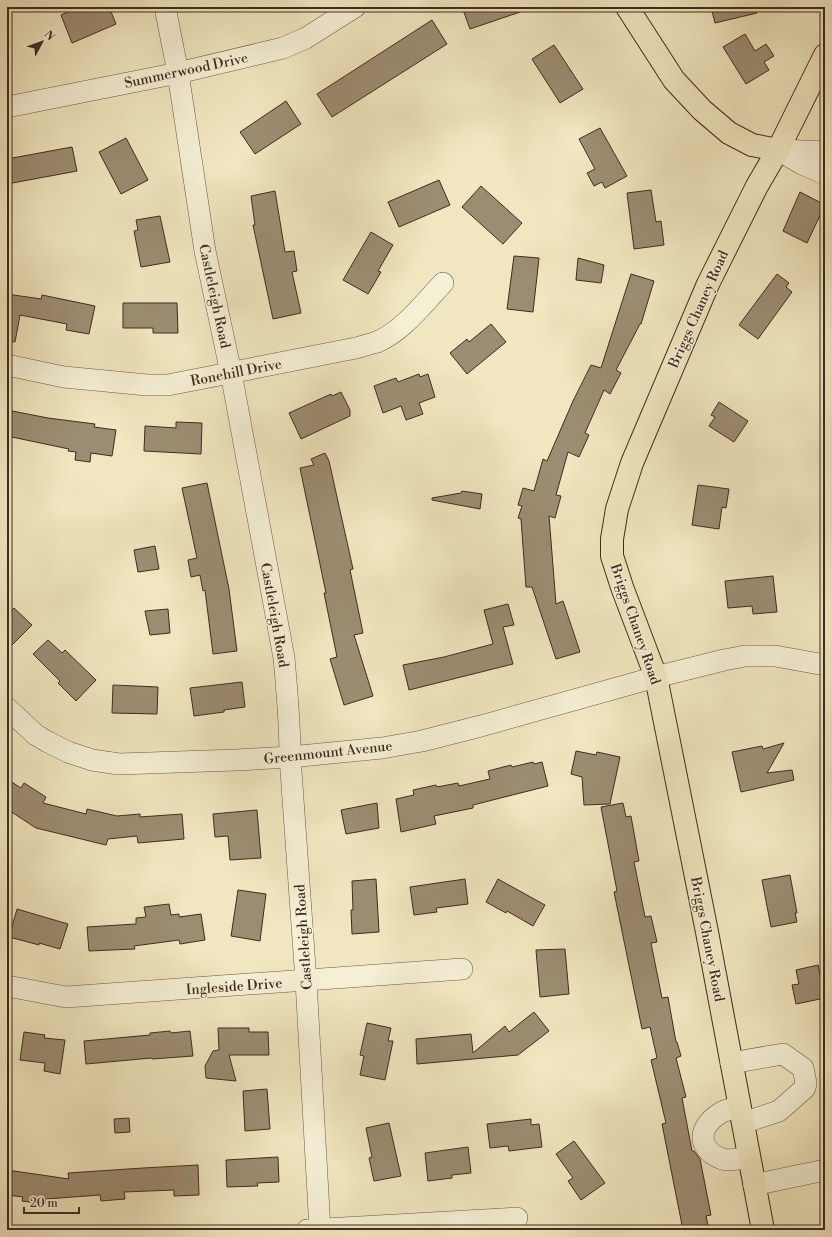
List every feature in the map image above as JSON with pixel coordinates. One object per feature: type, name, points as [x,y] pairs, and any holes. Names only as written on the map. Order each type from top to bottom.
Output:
[{"type":"main road","points":[[627,7],[674,80],[702,110],[729,133],[746,142],[752,145],[778,150]]},
{"type":"main road","name":"Briggs Chaney Road","points":[[763,1230],[656,677],[612,556],[612,539],[617,509],[632,463],[708,284],[757,186],[778,150],[825,55]]},
{"type":"street","name":"Castleleigh Road","points":[[165,7],[178,73],[205,251],[231,373],[284,658],[290,718],[290,757],[306,981],[315,1230]]},
{"type":"street","name":"Summerwood Drive","points":[[7,107],[178,73],[283,48],[306,38],[356,7]]},
{"type":"street","points":[[778,150],[825,152]]},
{"type":"street","points":[[778,150],[802,164],[825,174]]},
{"type":"street","name":"Ronehill Drive","points":[[7,365],[64,377],[147,386],[168,385],[356,348],[376,342],[401,327],[443,283]]},
{"type":"street","name":"Greenmount Avenue","points":[[7,708],[36,735],[68,752],[92,760],[119,764],[290,757],[382,748],[422,741],[656,677],[746,656],[775,656],[825,665]]},
{"type":"street","name":"Ingleside Drive","points":[[7,986],[66,997],[462,969]]},
{"type":"street","points":[[731,1063],[783,1054],[803,1068],[806,1083],[805,1088],[779,1111],[741,1115],[723,1112],[714,1118],[706,1127],[703,1135],[704,1144],[718,1157],[728,1160],[749,1157]]},
{"type":"street","points":[[754,1185],[825,1170]]},
{"type":"street","points":[[315,1230],[516,1218]]},
{"type":"building","points":[[79,7],[109,7],[116,24],[72,43],[61,15]]},
{"type":"building","points":[[462,7],[525,7],[526,10],[470,29]]},
{"type":"building","points":[[711,7],[757,7],[757,13],[715,23]]},
{"type":"building","points":[[432,20],[447,44],[332,117],[317,94]]},
{"type":"building","points":[[745,34],[755,51],[766,44],[774,56],[764,62],[769,70],[746,84],[723,47]]},
{"type":"building","points":[[554,45],[583,89],[560,103],[532,59]]},
{"type":"building","points":[[286,101],[301,124],[255,154],[240,132]]},
{"type":"building","points":[[600,128],[627,176],[605,188],[602,182],[594,186],[587,173],[595,169],[579,139]]},
{"type":"building","points":[[126,138],[148,180],[121,194],[99,152]]},
{"type":"building","points":[[72,147],[77,171],[7,184],[7,159]]},
{"type":"building","points":[[439,180],[450,205],[399,227],[388,202]]},
{"type":"building","points":[[481,186],[522,223],[503,244],[462,207]]},
{"type":"building","points":[[651,190],[656,222],[661,221],[664,245],[634,249],[627,193]]},
{"type":"building","points":[[275,191],[285,252],[294,251],[297,271],[292,272],[301,313],[273,319],[253,225],[255,225],[251,196]]},
{"type":"building","points":[[800,192],[825,205],[807,243],[783,231]]},
{"type":"building","points":[[160,216],[170,262],[141,267],[134,231],[138,230],[136,220]]},
{"type":"building","points":[[371,232],[393,245],[378,271],[381,272],[368,294],[343,280]]},
{"type":"building","points":[[514,256],[539,258],[533,312],[507,309]]},
{"type":"building","points":[[578,258],[604,265],[601,283],[576,280]]},
{"type":"building","points":[[631,274],[654,281],[641,324],[616,370],[621,373],[610,394],[604,390],[585,433],[589,435],[579,457],[568,452],[556,495],[561,496],[555,518],[549,516],[556,604],[563,601],[580,652],[556,659],[532,587],[526,587],[521,519],[518,518],[522,506],[518,505],[523,488],[534,491],[543,459],[547,461],[573,401],[591,365],[601,368]]},
{"type":"building","points":[[777,274],[789,283],[786,287],[792,292],[758,339],[739,325]]},
{"type":"building","points":[[7,294],[41,299],[42,295],[95,306],[89,334],[66,330],[67,324],[20,315],[15,342],[7,341]]},
{"type":"building","points":[[123,303],[177,303],[178,333],[153,333],[153,328],[123,328]]},
{"type":"building","points":[[491,324],[506,342],[467,374],[450,353],[467,339],[469,342]]},
{"type":"building","points":[[419,374],[420,377],[428,374],[435,397],[419,403],[423,414],[406,420],[401,406],[383,413],[374,386],[396,378],[398,382]]},
{"type":"building","points":[[341,392],[350,410],[350,416],[301,439],[289,413],[331,394],[332,396]]},
{"type":"building","points":[[719,402],[748,421],[734,442],[709,426],[715,417],[711,415]]},
{"type":"building","points":[[7,410],[48,418],[95,424],[94,427],[116,430],[112,456],[91,453],[90,462],[75,460],[76,452],[68,451],[69,449],[7,436]]},
{"type":"building","points":[[176,422],[202,423],[201,454],[144,451],[145,426],[176,428]]},
{"type":"building","points":[[325,453],[329,461],[353,569],[350,570],[363,633],[354,635],[373,696],[344,705],[330,659],[337,657],[324,593],[326,593],[300,468],[314,465],[311,459]]},
{"type":"building","points":[[207,483],[229,589],[237,651],[213,654],[205,590],[203,591],[200,575],[191,577],[188,560],[197,558],[182,488]]},
{"type":"building","points":[[698,485],[729,489],[726,508],[722,507],[719,529],[692,525]]},
{"type":"building","points":[[462,491],[482,494],[480,509],[432,500],[432,498],[461,493]]},
{"type":"building","points":[[155,546],[159,569],[138,572],[134,550]]},
{"type":"building","points":[[773,576],[777,612],[753,614],[752,606],[728,608],[725,581]]},
{"type":"building","points":[[508,604],[514,625],[503,627],[513,664],[409,690],[403,665],[444,657],[493,644],[484,610]]},
{"type":"building","points":[[14,608],[32,625],[7,650],[7,616]]},
{"type":"building","points":[[168,609],[170,633],[150,635],[145,611]]},
{"type":"building","points":[[48,640],[62,653],[65,650],[96,680],[76,701],[58,683],[60,681],[33,654]]},
{"type":"building","points":[[242,682],[245,707],[224,710],[224,712],[194,716],[190,688]]},
{"type":"building","points":[[113,685],[158,687],[157,714],[112,713]]},
{"type":"building","points":[[784,743],[767,773],[792,770],[794,780],[741,792],[732,752],[762,746],[763,749]]},
{"type":"building","points":[[576,751],[596,755],[597,752],[620,757],[610,804],[584,805],[582,777],[571,774]]},
{"type":"building","points":[[533,762],[534,764],[542,762],[548,786],[473,805],[473,808],[434,816],[436,824],[401,832],[396,799],[414,795],[413,790],[436,785],[437,787],[458,783],[459,786],[490,779],[488,771],[511,765],[512,767]]},
{"type":"building","points":[[7,779],[21,788],[24,783],[46,797],[43,803],[86,814],[87,809],[117,816],[140,814],[140,817],[182,814],[184,839],[138,843],[137,836],[108,839],[106,845],[36,828],[7,809]]},
{"type":"building","points":[[377,803],[379,828],[346,834],[341,810]]},
{"type":"building","points":[[623,803],[626,817],[631,816],[639,861],[634,862],[645,917],[651,916],[657,942],[651,943],[662,998],[668,997],[676,1042],[681,1056],[676,1058],[686,1097],[682,1098],[692,1151],[694,1151],[700,1159],[711,1215],[706,1216],[709,1230],[683,1230],[662,1124],[666,1123],[651,1060],[657,1058],[650,1027],[642,1029],[614,892],[617,891],[601,807]]},
{"type":"building","points":[[257,810],[261,858],[230,860],[228,836],[215,837],[213,814]]},
{"type":"building","points":[[790,875],[797,913],[795,913],[797,922],[771,927],[762,880]]},
{"type":"building","points":[[376,879],[379,932],[352,934],[352,881]]},
{"type":"building","points":[[465,879],[468,904],[436,908],[437,912],[414,915],[410,887]]},
{"type":"building","points":[[498,879],[545,905],[533,926],[507,911],[506,913],[486,902]]},
{"type":"building","points":[[238,890],[266,894],[260,941],[231,936]]},
{"type":"building","points":[[169,904],[171,915],[179,914],[179,917],[201,914],[205,940],[180,944],[179,940],[134,946],[135,949],[89,951],[87,927],[136,924],[136,918],[146,917],[144,907]]},
{"type":"building","points":[[17,909],[68,924],[60,949],[9,937]]},
{"type":"building","points":[[565,949],[569,994],[540,997],[536,950]]},
{"type":"building","points":[[818,965],[825,998],[796,1004],[792,985],[799,984],[796,970]]},
{"type":"building","points":[[534,1012],[549,1031],[518,1055],[417,1064],[416,1039],[471,1034],[473,1053],[505,1026],[509,1032]]},
{"type":"building","points":[[367,1023],[391,1028],[388,1041],[393,1041],[385,1080],[360,1075],[364,1056],[360,1055]]},
{"type":"building","points":[[218,1028],[249,1028],[249,1032],[268,1032],[269,1055],[229,1055],[236,1081],[206,1078],[205,1066],[213,1051],[219,1050]]},
{"type":"building","points":[[170,1031],[171,1033],[190,1031],[193,1056],[86,1064],[84,1041],[150,1035],[150,1033]]},
{"type":"building","points":[[24,1032],[45,1035],[44,1038],[65,1040],[60,1074],[44,1071],[45,1063],[20,1060]]},
{"type":"building","points":[[267,1089],[270,1129],[245,1131],[243,1091]]},
{"type":"building","points":[[129,1118],[130,1132],[115,1133],[114,1119]]},
{"type":"building","points":[[531,1119],[531,1125],[539,1124],[542,1147],[509,1151],[508,1146],[490,1148],[487,1124]]},
{"type":"building","points":[[389,1123],[401,1176],[374,1181],[369,1158],[372,1157],[366,1128]]},
{"type":"building","points":[[574,1141],[605,1183],[581,1200],[568,1181],[573,1178],[556,1154]]},
{"type":"building","points":[[468,1147],[471,1173],[452,1175],[452,1178],[428,1181],[425,1153]]},
{"type":"building","points":[[278,1157],[279,1182],[257,1183],[258,1186],[227,1187],[226,1160]]},
{"type":"building","points":[[198,1165],[199,1195],[174,1196],[174,1190],[124,1192],[125,1199],[101,1201],[100,1195],[46,1199],[45,1204],[22,1201],[23,1197],[7,1195],[7,1170],[69,1179],[68,1173]]}]
